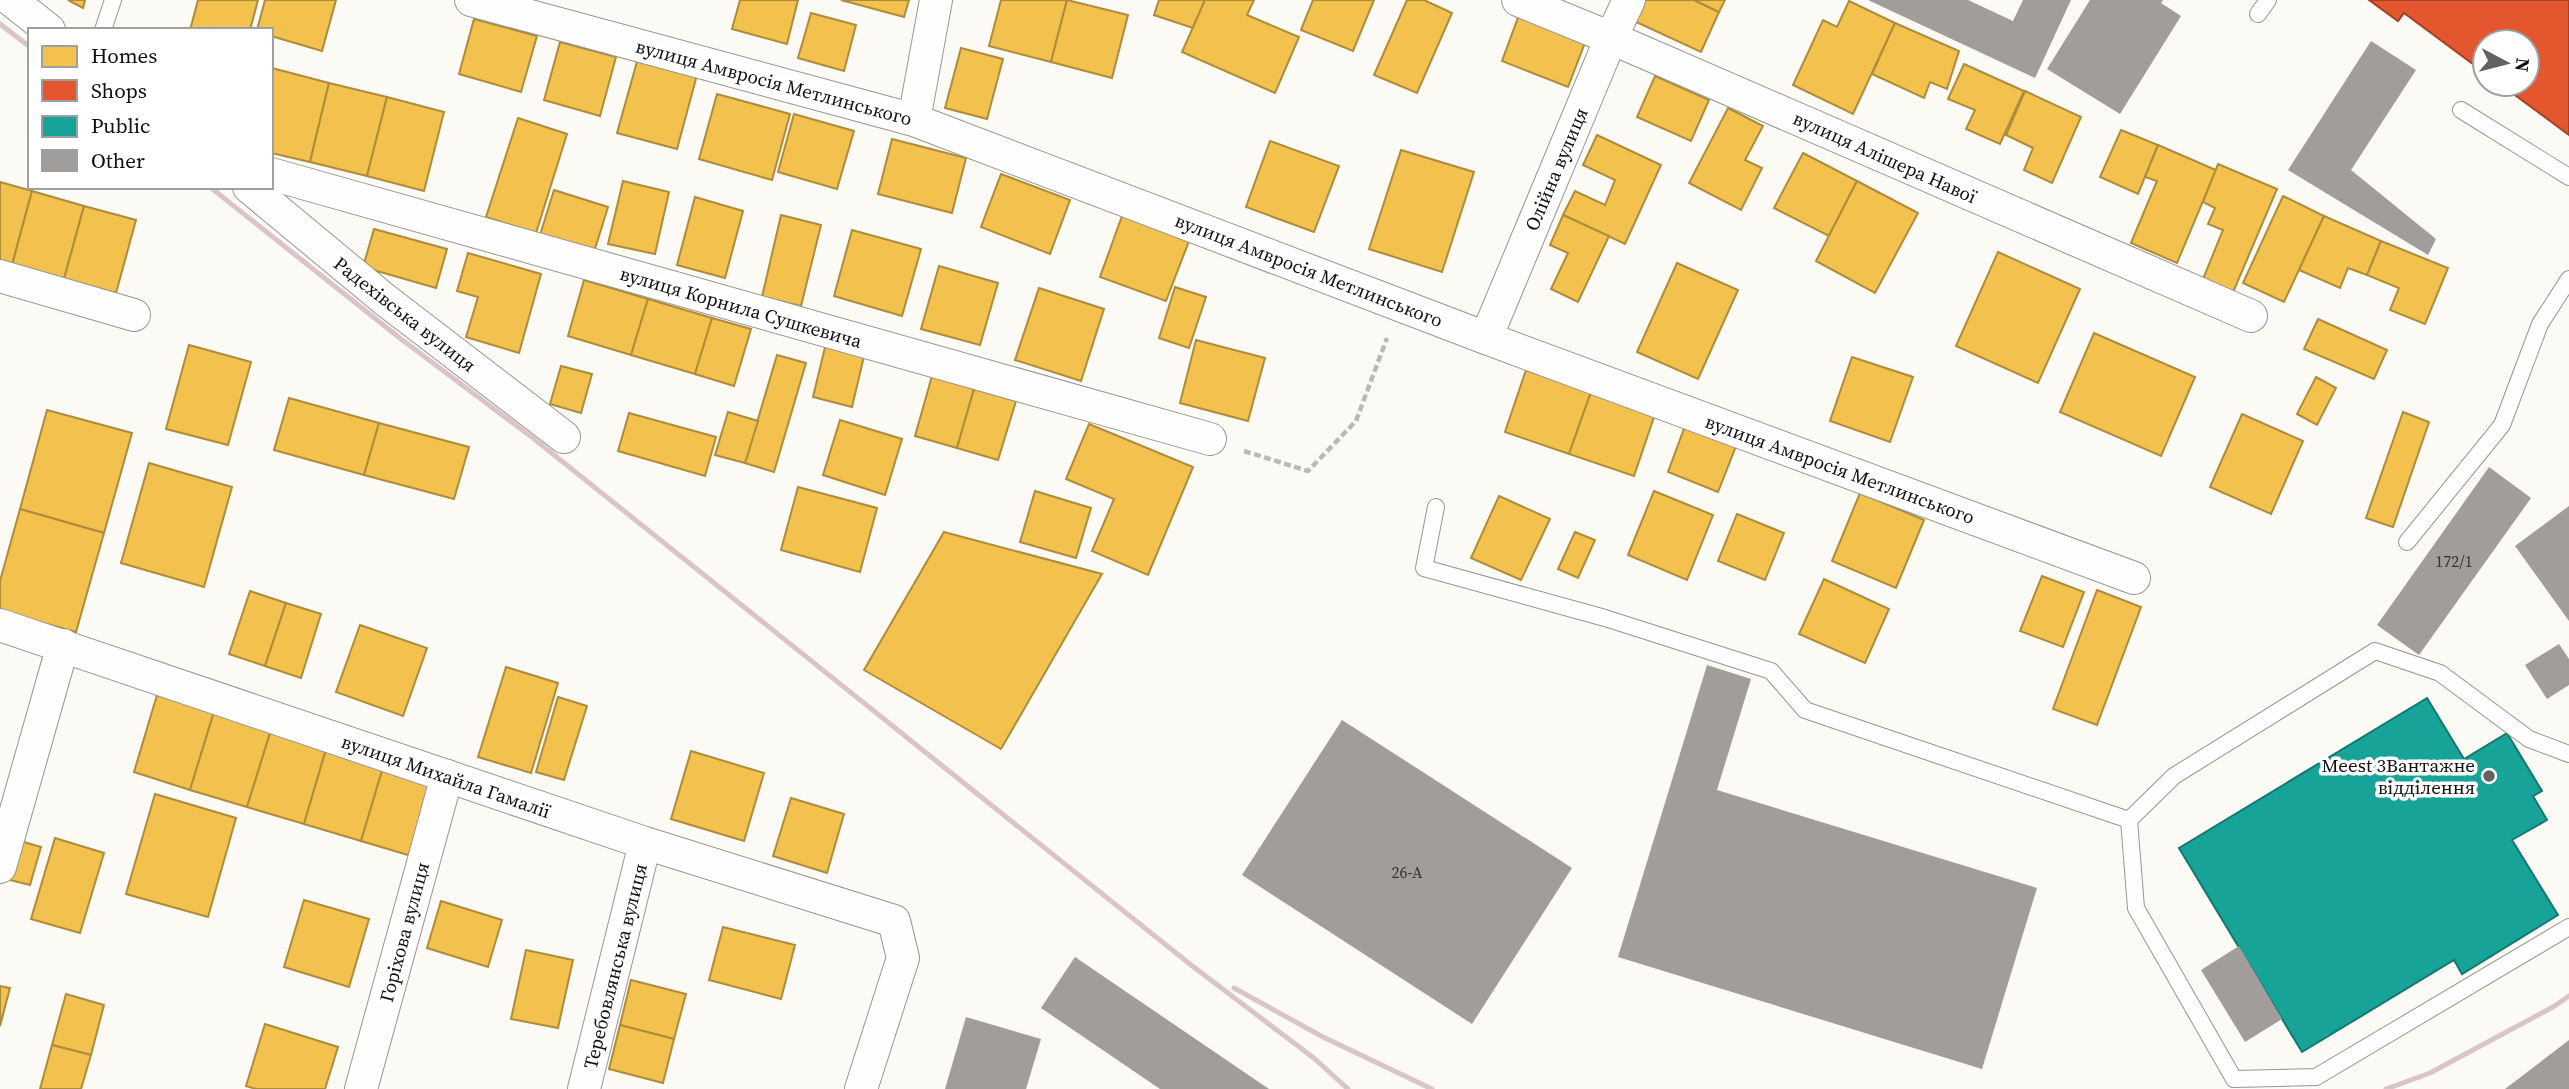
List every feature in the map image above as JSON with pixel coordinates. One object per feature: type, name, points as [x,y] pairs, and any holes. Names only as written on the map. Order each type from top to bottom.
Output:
[{"type":"street","points":[[11,0],[46,28]]},
{"type":"street","name":"вулиця Амвросія Метлинського","points":[[471,0],[914,120],[1486,338],[2134,579]]},
{"type":"street","points":[[914,120],[936,0]]},
{"type":"street","name":"вулиця Алішера Навої","points":[[1518,0],[2251,316]]},
{"type":"street","name":"Олійна вулиця","points":[[1486,338],[1629,0]]},
{"type":"street","name":"вулиця Корнила Сушкевича","points":[[273,175],[1210,439]]},
{"type":"street","name":"Радехівська вулиця","points":[[250,189],[384,299],[564,437]]},
{"type":"street","points":[[0,276],[134,315]]},
{"type":"street","name":"вулиця Михайла Гамалії","points":[[0,625],[645,843],[894,921],[903,958],[861,1089]]},
{"type":"street","points":[[0,867],[63,645]]},
{"type":"street","name":"Горіхова вулиця","points":[[361,1089],[447,776]]},
{"type":"street","name":"Теребовлянська вулиця","points":[[584,1089],[645,843]]},
{"type":"lane","points":[[104,28],[113,0]]},
{"type":"lane","points":[[2258,14],[2268,0]]},
{"type":"lane","points":[[2461,110],[2569,177]]},
{"type":"lane","points":[[2407,542],[2502,425],[2540,324],[2569,279]]},
{"type":"lane","points":[[1436,507],[1424,568],[1605,618],[1771,670],[1805,710],[2129,820]]},
{"type":"lane","points":[[2129,820],[2174,776],[2375,652],[2440,673],[2529,738],[2569,754]]},
{"type":"lane","points":[[2129,820],[2136,908],[2234,1079],[2316,1077],[2569,927]]},
{"type":"path","points":[[1210,439],[1308,471],[1356,421],[1399,305]]},
{"type":"building: Homes","points":[[68,0],[85,0],[83,8]]},
{"type":"building: Homes","points":[[198,0],[258,0],[251,28],[191,28]]},
{"type":"building: Homes","points":[[265,0],[336,0],[322,51],[273,37],[273,28],[258,28]]},
{"type":"building: Homes","points":[[740,0],[798,0],[787,44],[732,29]]},
{"type":"building: Homes","points":[[841,0],[909,0],[904,17]]},
{"type":"building: Homes","points":[[1001,0],[1067,0],[1051,62],[989,46]]},
{"type":"building: Homes","points":[[1067,0],[1128,15],[1112,78],[1051,62]]},
{"type":"building: Homes","points":[[1159,0],[1205,0],[1193,28],[1154,15]]},
{"type":"building: Homes","points":[[1205,0],[1254,0],[1247,15],[1299,37],[1275,93],[1182,52]]},
{"type":"building: Homes","points":[[1313,0],[1374,0],[1353,51],[1301,30]]},
{"type":"building: Homes","points":[[1407,0],[1424,0],[1452,13],[1417,93],[1374,75]]},
{"type":"building: Homes","points":[[1644,0],[1694,0],[1719,12],[1701,52],[1634,21]]},
{"type":"building: Homes","points":[[1694,0],[1725,0],[1719,12]]},
{"type":"building: Homes","points":[[1849,1],[1895,23],[1853,114],[1793,85],[1823,20],[1837,27]]},
{"type":"building: Homes","points":[[811,13],[856,25],[844,71],[798,58]]},
{"type":"building: Homes","points":[[1519,15],[1586,40],[1568,87],[1502,61]]},
{"type":"building: Homes","points":[[474,19],[537,36],[521,92],[459,74]]},
{"type":"building: Homes","points":[[1895,23],[1959,51],[1947,89],[1930,82],[1924,98],[1872,74]]},
{"type":"building: Homes","points":[[560,42],[616,57],[600,116],[544,100]]},
{"type":"building: Homes","points":[[961,48],[1003,59],[987,119],[945,108]]},
{"type":"building: Homes","points":[[638,58],[697,75],[677,149],[617,133]]},
{"type":"building: Homes","points":[[1964,64],[2024,91],[2000,144],[1966,129],[1975,110],[1948,99]]},
{"type":"building: Homes","points":[[273,68],[329,83],[310,162],[273,153]]},
{"type":"building: Homes","points":[[1655,76],[1709,100],[1691,141],[1637,117]]},
{"type":"building: Homes","points":[[329,83],[387,97],[367,176],[310,162]]},
{"type":"building: Homes","points":[[2025,91],[2081,117],[2052,183],[2024,170],[2033,148],[2006,135]]},
{"type":"building: Homes","points":[[717,94],[790,114],[772,180],[699,159]]},
{"type":"building: Homes","points":[[387,97],[444,112],[424,191],[367,176]]},
{"type":"building: Homes","points":[[1728,108],[1763,126],[1745,160],[1762,168],[1741,210],[1689,183]]},
{"type":"building: Homes","points":[[794,114],[854,131],[837,189],[778,172]]},
{"type":"building: Homes","points":[[518,118],[567,134],[536,233],[486,217]]},
{"type":"building: Homes","points":[[2121,130],[2158,145],[2138,194],[2100,177]]},
{"type":"building: Homes","points":[[1597,135],[1661,165],[1625,244],[1563,215],[1575,191],[1605,205],[1615,180],[1583,165]]},
{"type":"building: Homes","points":[[892,139],[966,158],[952,213],[878,194]]},
{"type":"building: Homes","points":[[1270,141],[1339,166],[1314,232],[1246,207]]},
{"type":"building: Homes","points":[[2158,145],[2216,170],[2177,263],[2131,243],[2157,181],[2145,177]]},
{"type":"building: Homes","points":[[1401,150],[1474,172],[1442,272],[1369,249]]},
{"type":"building: Homes","points":[[1803,153],[1857,181],[1829,236],[1774,208]]},
{"type":"building: Homes","points":[[2218,164],[2277,189],[2231,297],[2201,284],[2223,230],[2208,224],[2215,208],[2203,202]]},
{"type":"building: Homes","points":[[1001,174],[1070,200],[1050,254],[981,227]]},
{"type":"building: Homes","points":[[623,181],[669,192],[655,254],[608,244]]},
{"type":"building: Homes","points":[[1857,181],[1918,213],[1875,293],[1816,261]]},
{"type":"building: Homes","points":[[0,182],[32,191],[12,265],[0,261]]},
{"type":"building: Homes","points":[[554,190],[608,207],[594,252],[540,235]]},
{"type":"building: Homes","points":[[32,191],[84,206],[64,279],[12,265]]},
{"type":"building: Homes","points":[[2283,196],[2324,216],[2284,302],[2243,283]]},
{"type":"building: Homes","points":[[695,197],[743,211],[725,278],[677,265]]},
{"type":"building: Homes","points":[[84,206],[136,220],[116,293],[64,279]]},
{"type":"building: Homes","points":[[781,215],[821,225],[801,306],[762,297]]},
{"type":"building: Homes","points":[[1563,215],[1609,236],[1578,302],[1551,289],[1568,253],[1550,245]]},
{"type":"building: Homes","points":[[1122,216],[1189,241],[1166,301],[1100,277]]},
{"type":"building: Homes","points":[[2324,216],[2381,241],[2367,275],[2348,268],[2340,288],[2299,270]]},
{"type":"building: Homes","points":[[374,229],[447,249],[436,288],[363,267]]},
{"type":"building: Homes","points":[[852,230],[921,249],[902,316],[834,296]]},
{"type":"building: Homes","points":[[2381,241],[2448,268],[2425,324],[2390,310],[2399,288],[2367,275]]},
{"type":"building: Homes","points":[[1998,252],[2080,289],[2038,383],[1956,346]]},
{"type":"building: Homes","points":[[468,253],[541,274],[519,353],[466,337],[478,297],[457,291]]},
{"type":"building: Homes","points":[[1677,263],[1738,290],[1698,379],[1637,352]]},
{"type":"building: Homes","points":[[939,266],[998,283],[980,345],[921,329]]},
{"type":"building: Homes","points":[[584,280],[648,299],[631,355],[568,336]]},
{"type":"building: Homes","points":[[1175,287],[1206,297],[1189,348],[1159,338]]},
{"type":"building: Homes","points":[[1039,288],[1104,309],[1081,381],[1015,360]]},
{"type":"building: Homes","points":[[648,299],[712,318],[695,374],[631,355]]},
{"type":"building: Homes","points":[[712,318],[751,329],[734,386],[695,374]]},
{"type":"building: Homes","points":[[2318,319],[2387,350],[2374,379],[2304,349]]},
{"type":"building: Homes","points":[[2094,333],[2195,377],[2161,456],[2060,412]]},
{"type":"building: Homes","points":[[1196,340],[1265,358],[1248,421],[1180,403]]},
{"type":"building: Homes","points":[[826,343],[865,352],[852,407],[813,397]]},
{"type":"building: Homes","points":[[189,345],[251,362],[228,445],[166,429]]},
{"type":"building: Homes","points":[[777,355],[806,363],[774,472],[745,463]]},
{"type":"building: Homes","points":[[1852,357],[1913,377],[1890,442],[1830,421]]},
{"type":"building: Homes","points":[[561,366],[592,374],[581,413],[550,404]]},
{"type":"building: Homes","points":[[1526,370],[1591,392],[1569,454],[1505,432]]},
{"type":"building: Homes","points":[[932,376],[974,389],[957,448],[915,436]]},
{"type":"building: Homes","points":[[2316,377],[2336,388],[2317,425],[2297,414]]},
{"type":"building: Homes","points":[[974,389],[1016,401],[998,460],[957,448]]},
{"type":"building: Homes","points":[[1591,392],[1655,414],[1634,476],[1569,454]]},
{"type":"building: Homes","points":[[289,398],[379,423],[364,475],[274,450]]},
{"type":"building: Homes","points":[[47,410],[132,433],[104,533],[20,509]]},
{"type":"building: Homes","points":[[728,412],[758,421],[745,463],[715,455]]},
{"type":"building: Homes","points":[[2403,412],[2429,422],[2393,527],[2366,518]]},
{"type":"building: Homes","points":[[629,413],[716,437],[705,476],[618,451]]},
{"type":"building: Homes","points":[[2242,414],[2303,441],[2271,514],[2210,487]]},
{"type":"building: Homes","points":[[840,420],[902,439],[885,495],[823,475]]},
{"type":"building: Homes","points":[[379,423],[469,447],[454,499],[364,475]]},
{"type":"building: Homes","points":[[1089,424],[1193,467],[1148,575],[1092,551],[1114,499],[1066,479]]},
{"type":"building: Homes","points":[[1685,426],[1736,446],[1718,492],[1668,472]]},
{"type":"building: Homes","points":[[149,463],[232,487],[204,587],[121,563]]},
{"type":"building: Homes","points":[[798,487],[877,508],[860,572],[781,550]]},
{"type":"building: Homes","points":[[1035,491],[1091,508],[1076,558],[1020,542]]},
{"type":"building: Homes","points":[[1654,491],[1713,515],[1687,580],[1628,555]]},
{"type":"building: Homes","points":[[1860,493],[1924,520],[1896,588],[1832,561]]},
{"type":"building: Homes","points":[[1499,496],[1550,519],[1521,580],[1471,558]]},
{"type":"building: Homes","points":[[20,509],[104,533],[76,632],[0,611],[0,581]]},
{"type":"building: Homes","points":[[1737,514],[1784,533],[1765,580],[1718,561]]},
{"type":"building: Homes","points":[[944,532],[1102,574],[1001,749],[864,670]]},
{"type":"building: Homes","points":[[1575,532],[1595,540],[1578,578],[1558,569]]},
{"type":"building: Homes","points":[[2042,576],[2084,592],[2063,647],[2020,631]]},
{"type":"building: Homes","points":[[1824,579],[1889,609],[1865,663],[1799,634]]},
{"type":"building: Homes","points":[[2097,590],[2141,607],[2097,725],[2053,709]]},
{"type":"building: Homes","points":[[250,591],[286,603],[265,666],[229,654]]},
{"type":"building: Homes","points":[[286,603],[321,614],[301,678],[265,666]]},
{"type":"building: Homes","points":[[360,625],[427,648],[403,716],[336,692]]},
{"type":"building: Homes","points":[[506,667],[558,683],[531,773],[478,757]]},
{"type":"building: Homes","points":[[157,695],[214,712],[190,790],[134,772]]},
{"type":"building: Homes","points":[[558,697],[587,706],[564,780],[536,772]]},
{"type":"building: Homes","points":[[214,712],[271,730],[247,807],[190,790]]},
{"type":"building: Homes","points":[[271,730],[327,746],[304,824],[247,807]]},
{"type":"building: Homes","points":[[327,746],[384,764],[361,841],[304,824]]},
{"type":"building: Homes","points":[[691,751],[764,773],[744,841],[671,819]]},
{"type":"building: Homes","points":[[384,764],[441,781],[418,858],[361,841]]},
{"type":"building: Homes","points":[[155,794],[236,818],[208,917],[126,894]]},
{"type":"building: Homes","points":[[791,798],[844,814],[827,873],[773,856]]},
{"type":"building: Homes","points":[[55,838],[104,853],[80,933],[31,919]]},
{"type":"building: Homes","points":[[17,840],[41,847],[30,885],[6,879]]},
{"type":"building: Homes","points":[[304,900],[369,919],[349,987],[284,967]]},
{"type":"building: Homes","points":[[441,901],[502,920],[488,967],[427,948]]},
{"type":"building: Homes","points":[[723,927],[795,945],[781,999],[709,980]]},
{"type":"building: Homes","points":[[526,950],[573,960],[558,1028],[511,1019]]},
{"type":"building: Homes","points":[[631,980],[686,994],[674,1039],[620,1025]]},
{"type":"building: Homes","points":[[0,986],[10,988],[0,1026]]},
{"type":"building: Homes","points":[[66,994],[104,1005],[91,1055],[52,1045]]},
{"type":"building: Homes","points":[[265,1024],[338,1047],[325,1089],[256,1089],[246,1086]]},
{"type":"building: Homes","points":[[620,1025],[674,1039],[663,1083],[609,1069]]},
{"type":"building: Homes","points":[[52,1045],[91,1055],[81,1089],[40,1089]]},
{"type":"building: Shops","points":[[2369,0],[2569,0],[2569,135],[2519,98],[2541,98],[2541,28],[2471,28],[2471,63],[2404,13],[2398,21]]},
{"type":"building: Public","points":[[2427,698],[2464,759],[2507,733],[2542,791],[2533,796],[2547,820],[2512,840],[2558,915],[2462,974],[2454,960],[2302,1052],[2179,848]]},
{"type":"building: Other","points":[[1868,0],[1968,0],[2013,21],[2023,0],[2071,0],[2035,78]]},
{"type":"building: Other","points":[[2090,0],[2163,0],[2161,3],[2181,16],[2120,114],[2047,69]]},
{"type":"building: Other","points":[[2371,41],[2416,70],[2351,170],[2436,239],[2428,255],[2288,170]]},
{"type":"building: Other","points":[[2489,467],[2531,498],[2419,655],[2377,625]]},
{"type":"building: Other","points":[[2569,506],[2569,621],[2515,546]]},
{"type":"building: Other","points":[[2559,644],[2569,659],[2569,685],[2547,699],[2525,665]]},
{"type":"building: Other","points":[[1707,665],[1751,679],[1717,790],[2037,888],[1982,1069],[1618,957]]},
{"type":"building: Other","points":[[1342,720],[1572,868],[1472,1024],[1242,875]]},
{"type":"building: Other","points":[[2239,946],[2282,1019],[2245,1042],[2201,970]]},
{"type":"building: Other","points":[[1075,957],[1269,1089],[1160,1089],[1041,1008]]},
{"type":"building: Other","points":[[966,1017],[1041,1039],[1026,1089],[945,1089]]},
{"type":"building: Other","points":[[2569,1040],[2569,1089],[2505,1089]]},
{"type":"railway","points":[[0,24],[28,45]]},
{"type":"railway","points":[[213,189],[401,339],[533,438],[1191,965],[1315,1059],[1348,1089]]},
{"type":"railway","points":[[1234,988],[1323,1037],[1432,1089]]},
{"type":"railway","points":[[2386,1089],[2430,1073],[2569,996]]},
{"type":"place","name":"Meest 3Вантажне відділення","points":[[2489,776]]}]
